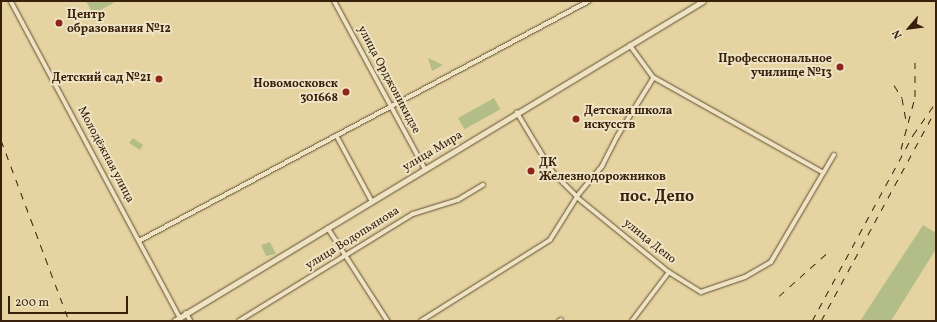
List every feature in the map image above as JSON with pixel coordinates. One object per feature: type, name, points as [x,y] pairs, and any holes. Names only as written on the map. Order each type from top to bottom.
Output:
[{"type":"main road","name":"улица Мира","points":[[174,321],[703,1]]},
{"type":"street","name":"Молодёжная улица","points":[[12,1],[180,317]]},
{"type":"street","name":"улица Орджоникидзе","points":[[334,1],[425,169]]},
{"type":"street","points":[[139,241],[391,108],[589,1]]},
{"type":"street","points":[[630,45],[654,78],[823,173],[834,155]]},
{"type":"street","points":[[421,321],[550,240],[577,197],[603,166],[618,136],[654,78]]},
{"type":"street","name":"улица Депо","points":[[517,113],[554,173],[577,197],[669,272],[701,292],[746,277],[771,262],[823,173]]},
{"type":"street","points":[[336,136],[372,201]]},
{"type":"street","name":"улица Водопьянова","points":[[239,321],[413,214],[458,200],[483,185]]},
{"type":"street","points":[[328,228],[388,321]]},
{"type":"street","points":[[632,321],[669,272]]},
{"type":"street","points":[[186,313],[191,321]]},
{"type":"green space","points":[[86,1],[117,1],[93,14]]},
{"type":"green space","points":[[428,58],[443,65],[432,71]]},
{"type":"green space","points":[[494,98],[500,109],[464,129],[458,118]]},
{"type":"green space","points":[[133,138],[143,145],[140,150],[129,143]]},
{"type":"green space","points":[[923,225],[936,233],[936,249],[891,321],[860,321]]},
{"type":"green space","points":[[270,242],[276,254],[266,256],[261,245]]},
{"type":"railway","points":[[901,149],[915,97],[915,59]]},
{"type":"railway","points":[[894,85],[902,98],[906,120]]},
{"type":"railway","points":[[812,321],[913,135],[936,102]]},
{"type":"railway","points":[[821,321],[934,113]]},
{"type":"railway","points":[[1,140],[69,321]]},
{"type":"railway","points":[[779,296],[827,253]]},
{"type":"place","name":"Центр образования №12","points":[[59,23]]},
{"type":"place","name":"Профессиональное училище №13","points":[[840,67]]},
{"type":"place","name":"Детский сад №21","points":[[159,79]]},
{"type":"place","name":"Новомосковск 301668","points":[[346,92]]},
{"type":"place","name":"Детская школа искусств","points":[[576,119]]},
{"type":"place","name":"ДК Железнодорожников","points":[[531,171]]},
{"type":"district","name":"пос. Депо","points":[[657,197]]}]
